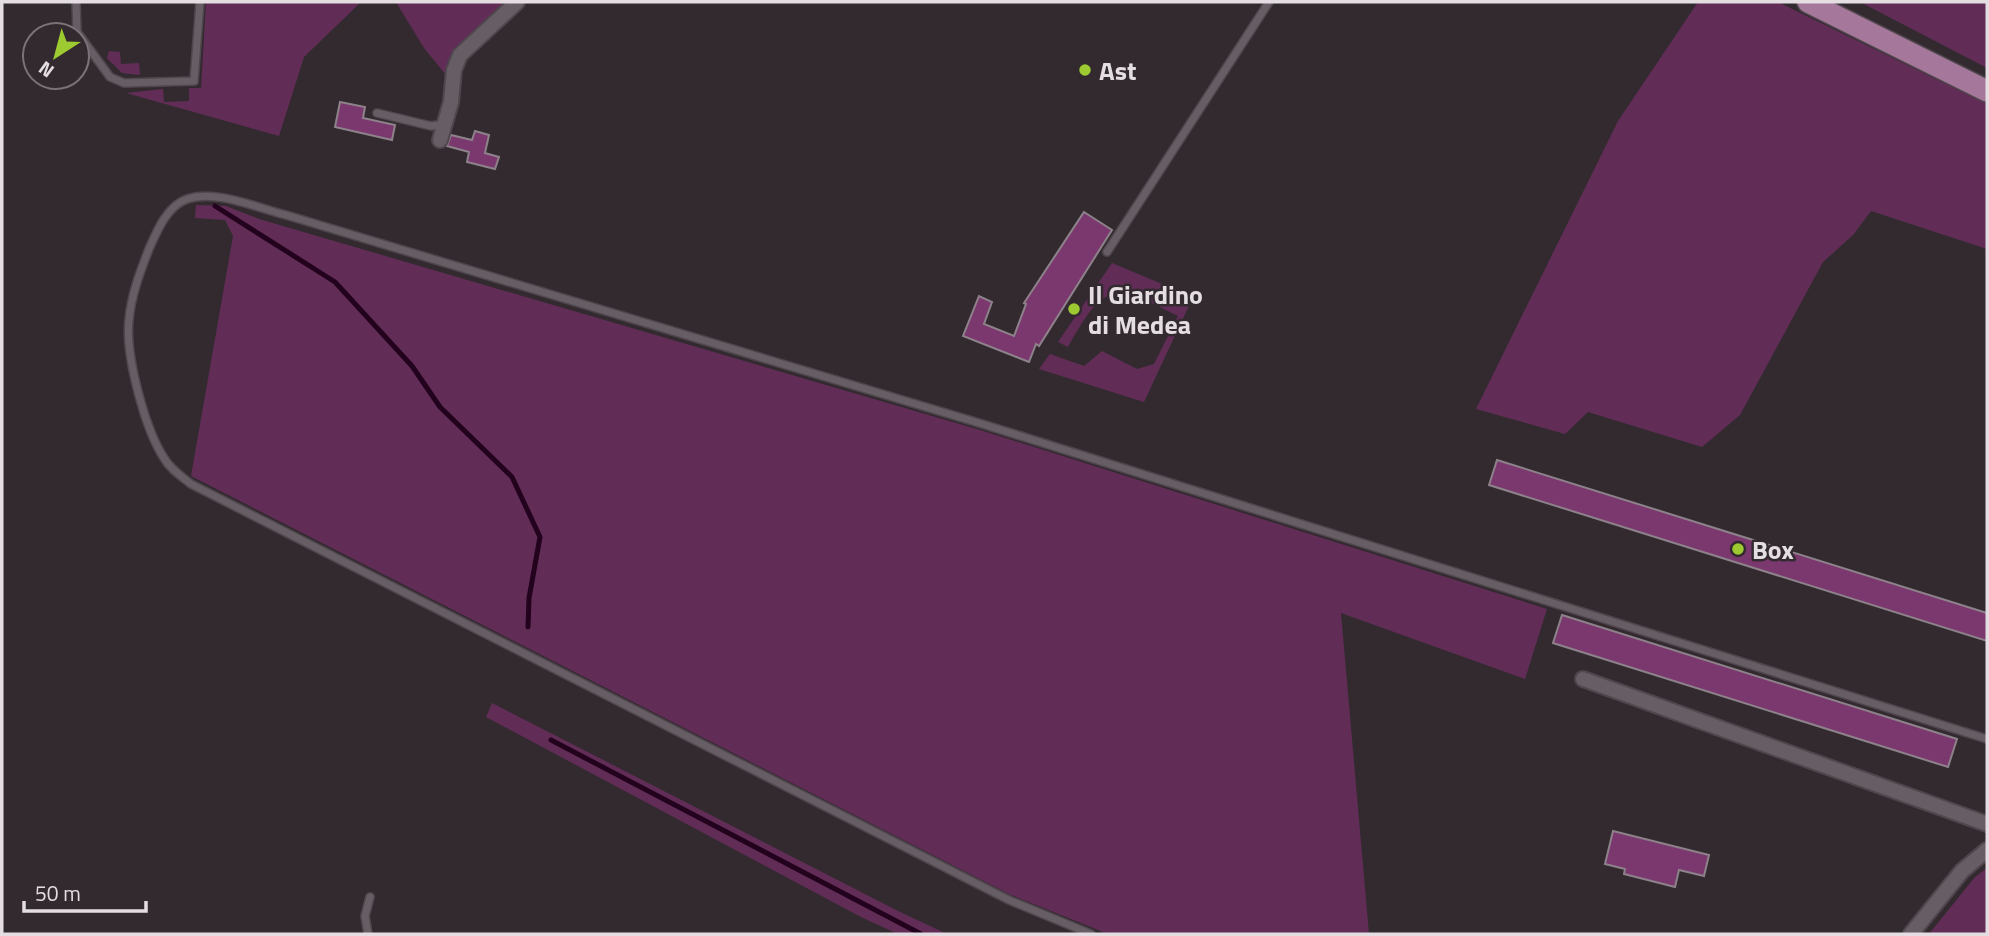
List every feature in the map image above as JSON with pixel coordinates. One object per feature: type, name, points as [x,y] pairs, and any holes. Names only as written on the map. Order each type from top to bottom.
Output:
[{"type":"main road","points":[[1808,2],[1987,90]]},
{"type":"main road","points":[[1838,2],[1987,76]]},
{"type":"street","points":[[440,139],[451,102],[454,69],[460,55],[517,2]]},
{"type":"street","points":[[1583,679],[1987,824]]},
{"type":"street","points":[[1911,934],[1962,871],[1987,850]]},
{"type":"lane","points":[[76,2],[77,32],[110,77],[124,83],[194,81],[200,2]]},
{"type":"lane","points":[[1107,252],[1269,2]]},
{"type":"lane","points":[[377,114],[431,126],[444,124]]},
{"type":"lane","points":[[1091,934],[1009,900],[191,484],[174,471],[156,443],[131,366],[128,341],[133,296],[142,265],[172,208],[189,198],[218,198],[286,215],[979,423],[1987,739]]},
{"type":"lane","points":[[368,934],[365,916],[370,897]]},
{"type":"shaded area","points":[[206,2],[361,2],[304,57],[279,136],[126,93],[163,89],[164,102],[189,101],[189,88],[201,88]]},
{"type":"shaded area","points":[[396,2],[506,2],[461,46],[446,75],[424,48]]},
{"type":"shaded area","points":[[1698,2],[1778,2],[1987,104],[1987,249],[1871,211],[1853,235],[1823,262],[1740,415],[1702,447],[1588,412],[1565,434],[1476,409],[1618,121]]},
{"type":"shaded area","points":[[1860,2],[1987,2],[1987,68]]},
{"type":"shaded area","points":[[109,51],[120,52],[121,64],[139,63],[140,75],[122,73],[107,58]]},
{"type":"shaded area","points":[[196,205],[226,206],[259,219],[980,430],[1547,609],[1525,679],[1341,613],[1369,934],[1108,934],[1011,895],[191,476],[233,236],[225,220],[195,218]]},
{"type":"shaded area","points":[[1112,263],[1193,297],[1144,402],[1039,369],[1050,354],[1084,366],[1102,351],[1137,369],[1154,364],[1178,316],[1124,294],[1112,294],[1102,299],[1081,325],[1068,347],[1058,342]]},
{"type":"shaded area","points":[[492,703],[947,934],[898,934],[863,918],[486,717]]},
{"type":"shaded area","points":[[1987,868],[1987,934],[1929,934],[1975,877]]},
{"type":"building","points":[[340,102],[365,107],[363,118],[395,125],[392,140],[335,127]]},
{"type":"building","points":[[475,131],[489,135],[485,153],[499,157],[495,169],[467,162],[469,152],[447,146],[451,135],[472,140]]},
{"type":"building","points":[[1084,212],[1112,230],[1039,346],[1036,344],[1029,362],[963,336],[979,296],[992,302],[984,324],[1014,336],[1026,304],[1024,303]]},
{"type":"building","name":"Box","points":[[1497,460],[1987,613],[1987,641],[1489,485]]},
{"type":"building","points":[[1562,615],[1957,739],[1948,767],[1553,643]]},
{"type":"building","points":[[1613,831],[1709,855],[1704,876],[1679,870],[1675,887],[1624,874],[1625,869],[1605,864]]},
{"type":"waterway","points":[[215,206],[335,282],[412,366],[440,407],[512,477],[540,537],[529,598],[528,627]]},
{"type":"waterway","points":[[551,740],[921,934]]},
{"type":"place","name":"Ast","points":[[1085,70]]},
{"type":"place","name":"Il Giardino di Medea","points":[[1074,309]]},
{"type":"place","name":"Box","points":[[1738,549]]}]
